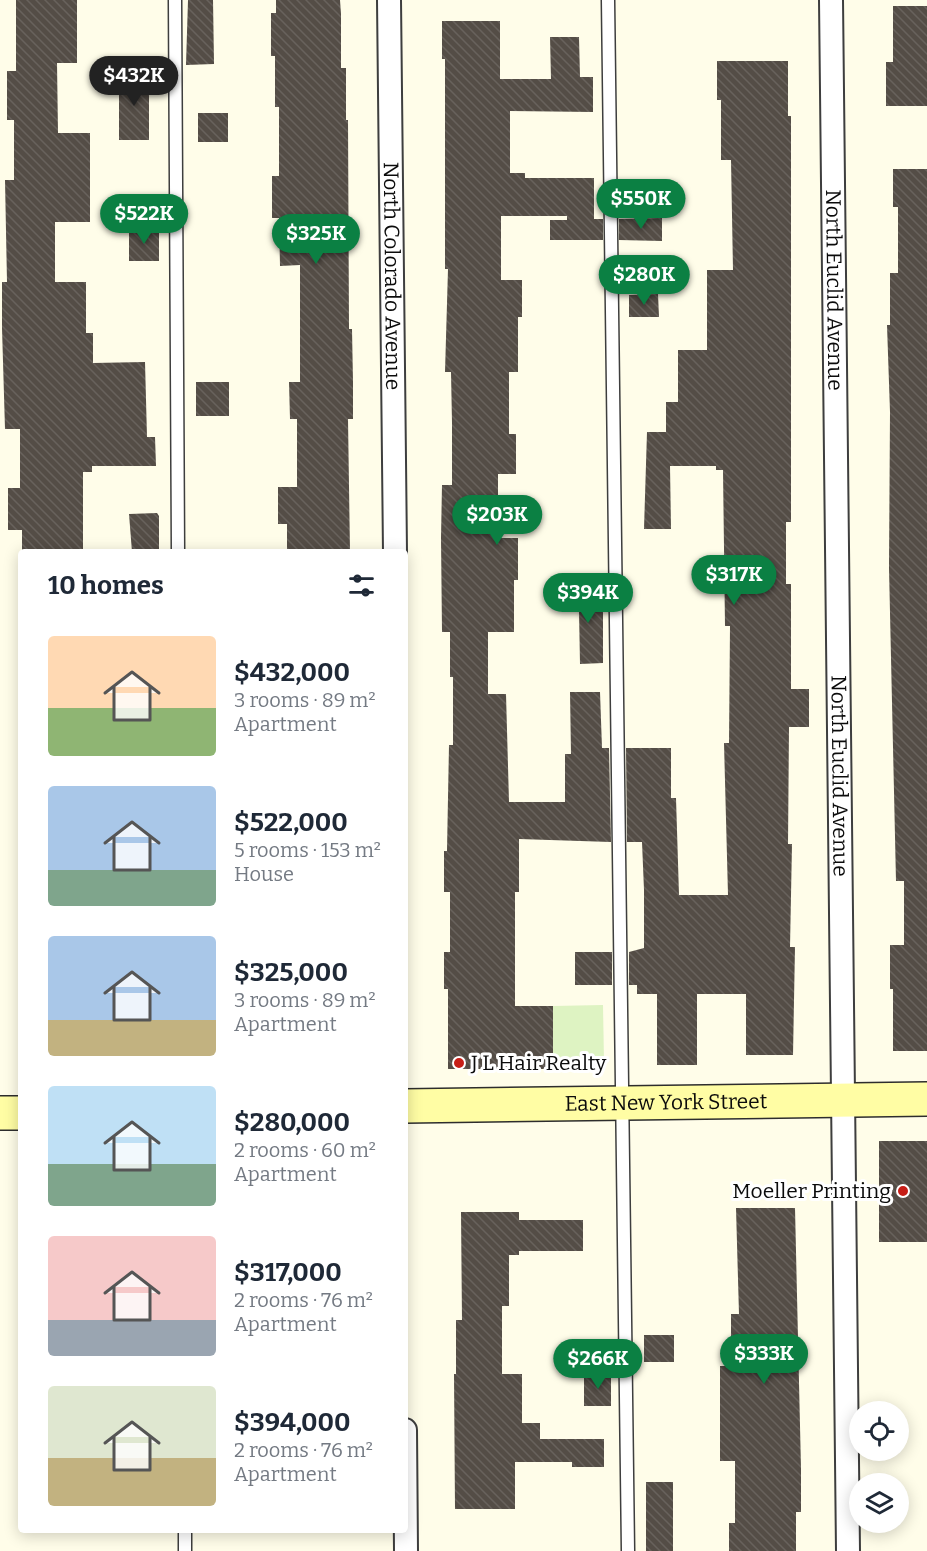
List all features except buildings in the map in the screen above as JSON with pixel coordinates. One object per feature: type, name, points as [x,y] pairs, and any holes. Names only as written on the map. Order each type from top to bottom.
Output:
[{"type":"main road","name":"East New York Street","points":[[408,1106],[927,1099]]},
{"type":"main road","points":[[0,1113],[18,1113]]},
{"type":"street","name":"North Colorado Avenue","points":[[389,0],[395,549]]},
{"type":"street","name":"North Euclid Avenue","points":[[831,0],[848,1551]]},
{"type":"street","points":[[406,1533],[406,1551]]},
{"type":"lane","points":[[175,0],[178,549]]},
{"type":"lane","points":[[608,0],[628,1551]]},
{"type":"lane","points":[[185,1533],[185,1551]]},
{"type":"green space","points":[[603,1005],[604,1061],[553,1061],[553,1006]]},
{"type":"place","name":"J L Hair Realty","points":[[459,1063]]},
{"type":"place","name":"Moeller Printing","points":[[903,1191]]}]
